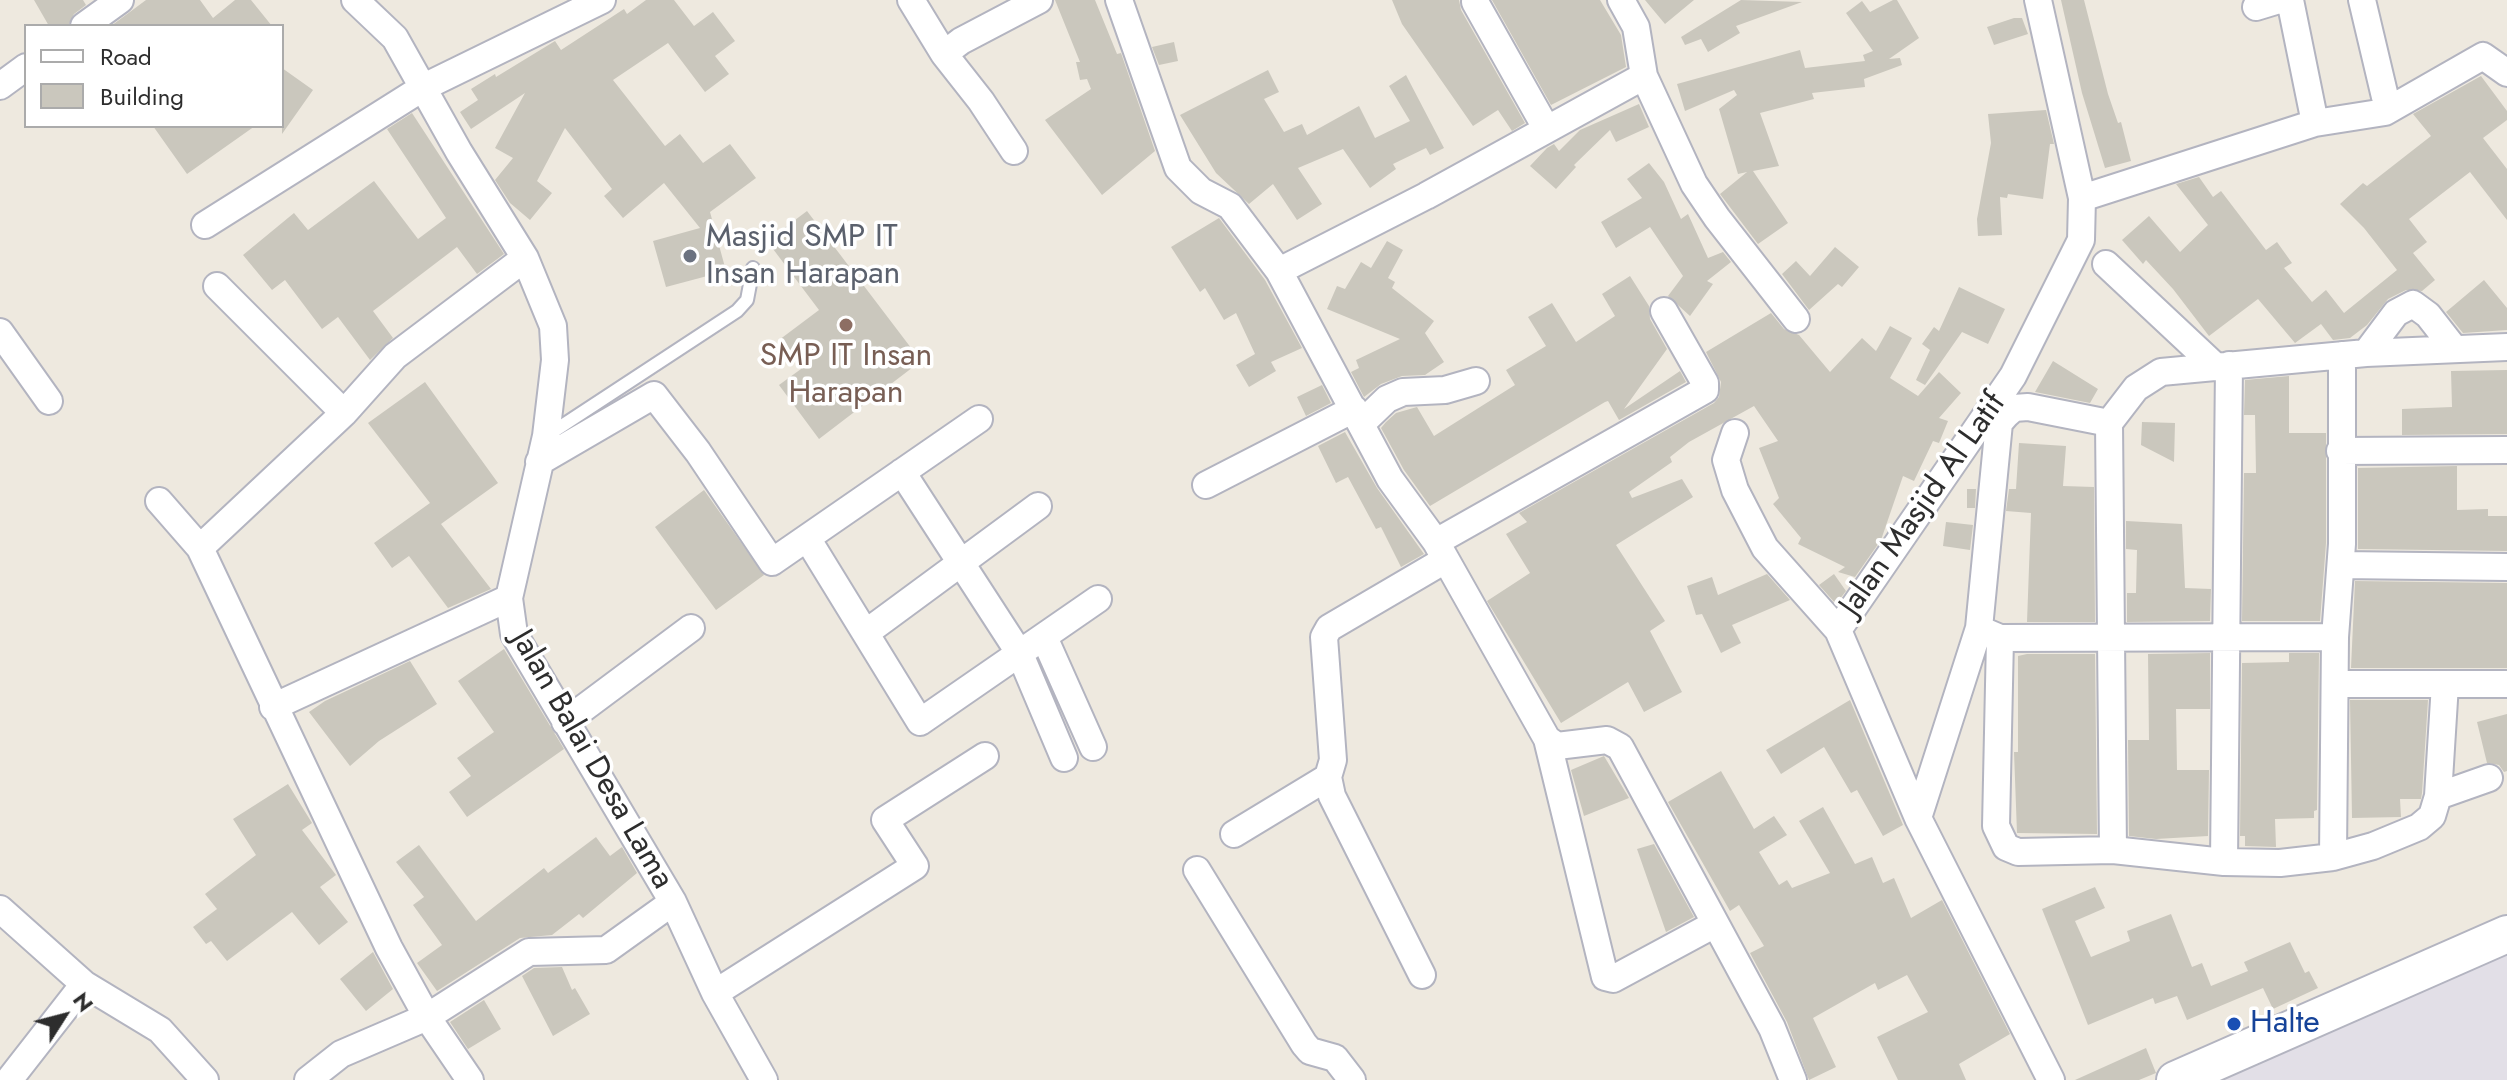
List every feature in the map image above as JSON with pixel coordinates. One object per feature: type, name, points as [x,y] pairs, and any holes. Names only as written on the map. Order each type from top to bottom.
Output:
[{"type":"main road","points":[[2175,1080],[2507,934]]},
{"type":"street","points":[[87,24],[120,0]]},
{"type":"street","name":"Jalan Balai Desa Lama","points":[[355,0],[386,27],[424,87],[459,152],[525,258],[553,326],[554,374],[546,436],[509,598],[514,634],[673,902],[715,993],[764,1080]]},
{"type":"street","points":[[205,225],[424,87],[602,0]]},
{"type":"street","points":[[911,0],[944,54],[981,101],[1014,151]]},
{"type":"street","points":[[944,54],[973,34],[1039,0]]},
{"type":"street","points":[[1119,0],[1178,168],[1201,191],[1230,206],[1279,271],[1390,479],[1441,551],[1547,739],[1605,977],[1613,979],[1715,924]]},
{"type":"street","points":[[1621,0],[1636,27],[1644,76],[1705,203],[1796,319]]},
{"type":"street","name":"Jalan Masjid Al Latif","points":[[2038,0],[2082,198],[2081,240],[2013,376],[1838,630],[1918,818],[2051,1080]]},
{"type":"street","points":[[2290,0],[2315,123]]},
{"type":"street","points":[[2362,0],[2385,97]]},
{"type":"street","points":[[1475,2],[1546,128]]},
{"type":"street","points":[[2082,198],[2315,123],[2385,112],[2483,56],[2507,73]]},
{"type":"street","points":[[0,86],[24,68]]},
{"type":"street","points":[[1279,271],[1426,196],[1644,76]]},
{"type":"street","points":[[200,548],[344,413],[395,356],[525,258]]},
{"type":"street","points":[[2106,264],[2222,366],[2227,639],[2224,862]]},
{"type":"street","points":[[217,286],[344,413]]},
{"type":"street","points":[[2333,857],[2335,637],[2341,565],[2340,451],[2354,354],[2396,313],[2413,304],[2428,315],[2453,347]]},
{"type":"street","points":[[1422,975],[1332,796],[1328,777],[1333,760],[1326,631],[1441,551],[1705,390],[1705,383],[1664,311]]},
{"type":"street","points":[[2113,850],[2109,423],[2136,388],[2154,374],[2222,366],[2453,347],[2507,347]]},
{"type":"street","points":[[5,350],[49,401]]},
{"type":"street","points":[[1206,485],[1358,416],[1403,392],[1445,390],[1476,381]]},
{"type":"street","points":[[539,462],[654,395],[698,452],[772,562],[979,419]]},
{"type":"street","points":[[2109,423],[2028,407],[2014,408],[1999,423],[1990,633],[1998,835],[2012,851],[2113,850],[2224,862],[2280,863],[2333,857],[2373,846],[2419,827],[2432,816],[2438,796],[2445,684]]},
{"type":"street","points":[[1735,433],[1726,460],[1735,490],[1765,548],[1838,630]]},
{"type":"street","points":[[2340,451],[2507,450]]},
{"type":"street","points":[[902,472],[1020,654],[1064,758]]},
{"type":"street","points":[[159,501],[200,548],[389,948],[427,1017],[470,1080]]},
{"type":"street","points":[[867,632],[1038,506]]},
{"type":"street","points":[[807,538],[920,722],[1098,599]]},
{"type":"street","points":[[2341,565],[2507,567]]},
{"type":"street","points":[[273,707],[509,598]]},
{"type":"street","points":[[565,722],[691,628]]},
{"type":"street","points":[[1990,633],[2227,639],[2335,637]]},
{"type":"street","points":[[1918,818],[1990,633]]},
{"type":"street","points":[[1044,637],[1093,747]]},
{"type":"street","points":[[2336,684],[2507,684]]},
{"type":"street","points":[[1547,739],[1557,746],[1607,740],[1620,747],[1772,1028],[1793,1080]]},
{"type":"street","points":[[715,993],[915,866],[885,820],[985,756]]},
{"type":"street","points":[[1234,834],[1328,777]]},
{"type":"street","points":[[2438,796],[2489,778]]},
{"type":"street","points":[[1197,870],[1304,1044],[1310,1051],[1335,1058],[1352,1080]]},
{"type":"street","points":[[308,1080],[341,1054],[427,1017],[529,952],[606,950],[673,902]]},
{"type":"street","points":[[0,909],[84,984],[160,1030],[205,1080]]},
{"type":"street","points":[[9,1080],[84,984]]},
{"type":"lane","points":[[546,436],[737,311],[747,300],[753,268]]},
{"type":"shaded area","points":[[2507,951],[2507,1080],[2221,1080]]},
{"type":"building","points":[[34,0],[83,0],[86,5],[74,14],[69,24],[48,24]]},
{"type":"building","points":[[146,0],[200,0],[213,18],[235,0],[251,0],[270,24],[114,24]]},
{"type":"building","points":[[646,0],[674,0],[694,26],[713,12],[735,41],[715,56],[729,74],[705,92],[668,43],[613,80],[665,146],[680,134],[703,163],[730,144],[756,178],[710,212],[726,271],[666,287],[653,241],[700,228],[664,183],[623,218],[604,196],[612,189],[565,128],[537,181],[552,193],[530,220],[510,203],[495,180],[513,158],[495,148],[525,93],[471,129],[460,112],[478,100],[471,89],[495,74],[496,77],[555,41],[561,50],[624,9],[627,14]]},
{"type":"building","points":[[1055,0],[1095,0],[1117,54],[1121,53],[1155,151],[1102,195],[1045,120],[1091,89],[1087,79],[1080,80],[1076,62],[1080,62]]},
{"type":"building","points":[[1392,0],[1459,0],[1461,10],[1525,123],[1512,131],[1498,110],[1473,126],[1402,24]]},
{"type":"building","points":[[1492,0],[1600,0],[1621,35],[1626,67],[1551,105]]},
{"type":"building","points":[[1645,0],[1694,0],[1665,24]]},
{"type":"building","points":[[1741,0],[1802,2],[1736,26],[1740,33],[1708,52],[1701,39],[1685,45],[1681,37]]},
{"type":"building","points":[[1897,0],[1919,38],[1889,59],[1900,58],[1902,65],[1864,79],[1865,87],[1812,93],[1814,99],[1760,113],[1779,166],[1753,171],[1788,223],[1758,244],[1720,194],[1747,172],[1738,174],[1719,109],[1737,95],[1734,90],[1685,111],[1677,84],[1800,50],[1805,68],[1865,61],[1863,55],[1873,51],[1846,13],[1862,1],[1870,12]]},
{"type":"building","points":[[2061,0],[2084,0],[2108,94],[2118,123],[2121,122],[2131,161],[2105,168],[2082,93]]},
{"type":"building","points":[[2022,18],[2028,34],[1994,45],[1987,27]]},
{"type":"building","points":[[1174,42],[1178,61],[1159,65],[1152,47]]},
{"type":"building","points":[[284,69],[313,90],[282,134],[284,128]]},
{"type":"building","points":[[1268,70],[1279,92],[1264,99],[1284,132],[1302,124],[1307,135],[1359,106],[1375,138],[1410,121],[1389,86],[1406,75],[1444,148],[1430,155],[1426,148],[1393,164],[1396,169],[1370,188],[1343,149],[1298,168],[1322,204],[1297,220],[1273,184],[1249,204],[1216,173],[1180,115]]},
{"type":"building","points":[[2481,76],[2507,111],[2507,120],[2483,138],[2507,169],[2507,220],[2470,172],[2409,219],[2427,242],[2413,253],[2435,280],[2422,291],[2406,290],[2388,299],[2367,325],[2350,338],[2333,340],[2321,324],[2295,343],[2258,299],[2209,336],[2173,289],[2146,260],[2143,264],[2122,240],[2149,216],[2180,252],[2208,225],[2176,184],[2199,177],[2213,197],[2221,191],[2266,250],[2277,242],[2292,263],[2284,268],[2312,302],[2326,290],[2344,313],[2397,270],[2364,228],[2340,204],[2363,183],[2367,186],[2431,136],[2413,114]]},
{"type":"building","points":[[1639,104],[1649,127],[1616,142],[1610,130],[1574,165],[1576,167],[1556,189],[1530,166],[1554,144],[1559,151],[1580,130]]},
{"type":"building","points":[[2046,110],[2054,144],[2050,144],[2043,199],[2008,194],[2007,198],[2000,197],[2002,235],[1978,236],[1977,219],[1991,143],[1988,114]]},
{"type":"building","points":[[412,113],[504,254],[477,274],[457,247],[373,311],[393,338],[370,360],[338,317],[322,329],[285,280],[272,290],[243,255],[294,213],[308,230],[374,181],[418,239],[446,218],[387,129]]},
{"type":"building","points":[[154,128],[252,128],[187,174]]},
{"type":"building","points":[[1649,163],[1664,182],[1681,219],[1688,214],[1708,258],[1723,252],[1731,262],[1707,281],[1713,284],[1690,316],[1668,296],[1683,276],[1650,227],[1616,248],[1601,222],[1642,198],[1627,179]]},
{"type":"building","name":"SMP IT Insan Harapan","points":[[807,211],[921,361],[819,439],[779,385],[801,369],[779,340],[819,310],[767,241]]},
{"type":"building","points":[[1219,218],[1265,280],[1302,348],[1271,362],[1276,371],[1249,387],[1236,365],[1255,354],[1236,313],[1224,320],[1205,288],[1200,292],[1171,247]]},
{"type":"building","points":[[1387,241],[1403,250],[1388,278],[1395,282],[1392,288],[1434,321],[1425,333],[1444,362],[1425,375],[1402,376],[1381,384],[1364,397],[1351,372],[1359,368],[1356,360],[1400,339],[1327,309],[1337,286],[1345,289],[1361,262],[1371,268]]},
{"type":"building","points":[[1835,247],[1859,267],[1842,287],[1838,284],[1809,310],[1782,274],[1796,261],[1810,276]]},
{"type":"building","points":[[1630,276],[1649,306],[1650,319],[1667,349],[1624,409],[1680,371],[1686,382],[1619,420],[1608,401],[1605,402],[1430,506],[1404,470],[1381,428],[1386,422],[1396,413],[1417,407],[1434,436],[1515,385],[1506,370],[1546,346],[1528,317],[1552,303],[1576,342],[1615,316],[1602,294]]},
{"type":"building","points":[[2484,280],[2507,308],[2507,330],[2463,333],[2446,312]]},
{"type":"building","points":[[1959,287],[2005,309],[1988,344],[1962,332],[1925,385],[1916,380],[1930,350],[1922,344],[1934,327],[1939,331]]},
{"type":"building","points":[[1771,313],[1784,329],[1799,335],[1830,372],[1862,338],[1876,351],[1890,326],[1912,338],[1890,378],[1918,396],[1939,372],[1961,393],[1939,418],[1948,421],[1939,443],[1933,441],[1914,481],[1903,476],[1881,540],[1855,577],[1838,572],[1845,567],[1798,544],[1801,538],[1773,504],[1779,498],[1759,448],[1778,441],[1754,406],[1689,442],[1670,457],[1672,462],[1629,492],[1632,498],[1682,479],[1693,497],[1616,545],[1665,621],[1650,631],[1682,692],[1644,712],[1628,682],[1561,723],[1487,601],[1530,573],[1506,534],[1527,522],[1519,513],[1714,403],[1719,397],[1721,382],[1706,352]]},
{"type":"building","points":[[2053,361],[2098,389],[2090,403],[2035,392]]},
{"type":"building","points":[[2507,370],[2507,434],[2402,435],[2402,409],[2452,407],[2451,371]]},
{"type":"building","points":[[2289,376],[2289,433],[2326,433],[2326,543],[2320,621],[2242,621],[2244,473],[2256,473],[2255,415],[2244,415],[2245,380]]},
{"type":"building","points":[[425,382],[498,483],[441,524],[491,589],[448,608],[409,556],[392,568],[374,543],[430,503],[368,423]]},
{"type":"building","points":[[1322,385],[1331,403],[1306,416],[1297,397]]},
{"type":"building","points":[[2142,422],[2175,423],[2174,462],[2141,445]]},
{"type":"building","points":[[1345,432],[1377,488],[1424,554],[1401,567],[1381,527],[1376,529],[1348,477],[1336,483],[1318,446]]},
{"type":"building","points":[[2019,443],[2066,446],[2063,486],[2094,487],[2095,622],[2027,622],[2031,513],[2006,511],[2009,489],[2016,489]]},
{"type":"building","points":[[2457,466],[2457,510],[2488,509],[2488,516],[2507,516],[2507,551],[2358,549],[2358,468]]},
{"type":"building","points":[[1967,489],[1976,489],[1975,508],[1967,508]]},
{"type":"building","points":[[704,490],[764,575],[716,610],[655,527]]},
{"type":"building","points":[[2126,521],[2182,524],[2185,588],[2211,589],[2210,621],[2127,622],[2127,593],[2136,593],[2137,550],[2126,549]]},
{"type":"building","points":[[1946,522],[1973,525],[1970,550],[1943,546]]},
{"type":"building","points":[[1767,574],[1790,600],[1732,625],[1741,643],[1721,653],[1702,614],[1696,615],[1687,586],[1712,577],[1718,595]]},
{"type":"building","points":[[1834,574],[1846,591],[1836,604],[1819,585]]},
{"type":"building","points":[[2355,581],[2507,583],[2507,668],[2351,668]]},
{"type":"building","points":[[504,649],[564,749],[467,817],[449,792],[471,776],[457,758],[494,732],[458,681]]},
{"type":"building","points":[[2210,653],[2210,709],[2176,709],[2177,770],[2209,770],[2208,836],[2156,839],[2129,836],[2128,740],[2149,740],[2148,654]]},
{"type":"building","points":[[2289,653],[2319,653],[2317,810],[2314,811],[2314,818],[2275,819],[2276,847],[2245,846],[2245,836],[2240,836],[2242,663],[2289,662]]},
{"type":"building","points":[[2095,654],[2097,834],[2017,833],[2014,752],[2018,752],[2018,656]]},
{"type":"building","points":[[410,661],[437,704],[379,741],[350,766],[309,712],[325,701]]},
{"type":"building","points":[[1850,700],[1903,825],[1883,836],[1857,790],[1851,793],[1824,747],[1781,774],[1766,750]]},
{"type":"building","points":[[2350,700],[2428,700],[2421,799],[2400,799],[2401,817],[2352,818]]},
{"type":"building","points":[[2507,714],[2507,771],[2504,772],[2499,765],[2487,763],[2477,722]]},
{"type":"building","points":[[1604,756],[1629,798],[1584,816],[1571,770]]},
{"type":"building","points":[[1721,771],[1754,829],[1774,816],[1787,835],[1759,852],[1779,885],[1787,880],[1792,888],[1830,873],[1799,821],[1823,807],[1855,864],[1872,857],[1883,883],[1894,878],[1911,918],[1942,900],[2010,1034],[1959,1064],[1966,1080],[1898,1080],[1877,1037],[1928,1012],[1907,975],[1878,990],[1875,983],[1813,1018],[1836,1067],[1809,1080],[1787,1022],[1750,953],[1764,946],[1739,905],[1730,911],[1668,802]]},
{"type":"building","points":[[288,784],[312,823],[302,830],[336,875],[320,887],[348,922],[319,945],[292,912],[227,961],[211,941],[206,944],[193,927],[217,909],[205,894],[256,855],[233,819]]},
{"type":"building","points":[[596,837],[610,856],[622,847],[637,873],[583,918],[579,914],[552,935],[520,938],[437,991],[417,963],[442,945],[413,905],[424,897],[396,862],[419,845],[476,921],[544,868],[548,873]]},
{"type":"building","points":[[1654,844],[1694,917],[1666,932],[1637,849]]},
{"type":"building","points":[[2095,887],[2105,908],[2075,921],[2091,957],[2130,941],[2127,931],[2171,914],[2192,967],[2202,963],[2211,986],[2248,971],[2244,962],[2290,942],[2305,973],[2309,971],[2318,988],[2273,1009],[2263,988],[2187,1020],[2177,996],[2155,1004],[2153,998],[2088,1025],[2042,909]]},
{"type":"building","points":[[373,952],[393,989],[366,1011],[340,979]]},
{"type":"building","points":[[562,967],[572,990],[575,988],[590,1014],[553,1036],[522,976],[534,968]]},
{"type":"building","points":[[484,1000],[501,1029],[468,1049],[450,1022]]},
{"type":"building","points":[[2146,1048],[2156,1073],[2139,1080],[2075,1080]]},
{"type":"place","name":"Masjid SMP IT Insan Harapan","points":[[690,256]]},
{"type":"place","name":"SMP IT Insan Harapan","points":[[846,325]]},
{"type":"place","name":"Halte","points":[[2234,1024]]}]
